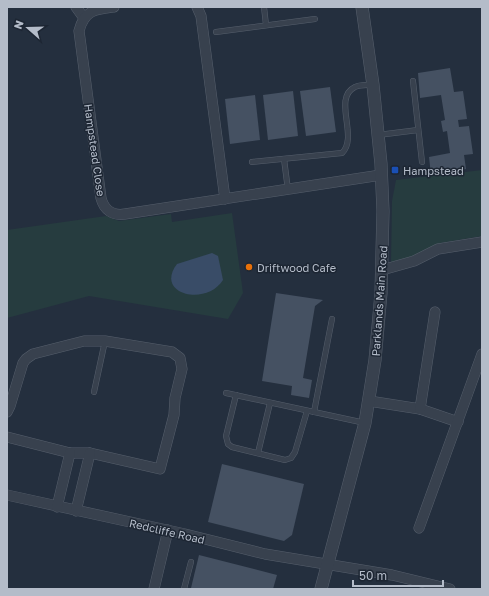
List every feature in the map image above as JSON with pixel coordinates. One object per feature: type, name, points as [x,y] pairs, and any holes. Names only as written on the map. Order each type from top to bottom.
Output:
[{"type":"street","points":[[76,7],[84,18],[92,11],[114,7]]},
{"type":"street","points":[[197,7],[201,16],[225,199]]},
{"type":"street","name":"Parklands Main Road","points":[[321,589],[365,423],[378,326],[382,270],[383,219],[378,135],[373,85],[362,7]]},
{"type":"street","name":"Hampstead Close","points":[[84,18],[79,31],[79,37],[101,198],[104,207],[112,213],[121,215],[381,176]]},
{"type":"street","points":[[382,270],[414,261],[442,248],[482,242]]},
{"type":"street","points":[[420,409],[435,312]]},
{"type":"street","points":[[7,412],[23,363],[29,356],[37,353],[84,341],[106,341],[172,352],[180,358],[182,369],[175,398],[174,415],[160,470],[90,453],[70,453],[7,438]]},
{"type":"street","points":[[419,528],[482,354]]},
{"type":"street","points":[[369,401],[420,409],[458,422]]},
{"type":"street","points":[[57,507],[70,453]]},
{"type":"street","points":[[76,511],[90,453]]},
{"type":"street","name":"Redcliffe Road","points":[[7,495],[168,530],[265,554],[392,575],[450,589]]},
{"type":"street","points":[[154,589],[168,530]]},
{"type":"lane","points":[[264,7],[266,25]]},
{"type":"lane","points":[[216,32],[315,19]]},
{"type":"lane","points":[[413,81],[422,162]]},
{"type":"lane","points":[[252,162],[342,153],[346,148],[348,141],[345,100],[347,93],[359,85],[373,85]]},
{"type":"lane","points":[[378,135],[418,130]]},
{"type":"lane","points":[[284,159],[288,190]]},
{"type":"lane","points":[[314,412],[332,319]]},
{"type":"lane","points":[[94,392],[106,341]]},
{"type":"lane","points":[[226,393],[365,423]]},
{"type":"lane","points":[[236,395],[226,436],[227,443],[232,448],[285,460],[291,458],[295,452],[307,411]]},
{"type":"lane","points":[[258,453],[270,403]]},
{"type":"lane","points":[[184,589],[191,562]]},
{"type":"green space","points":[[482,170],[482,236],[440,243],[424,253],[391,263],[392,201],[396,180]]},
{"type":"green space","points":[[232,213],[243,293],[228,319],[89,296],[7,318],[7,230],[106,216],[119,221],[171,214],[172,222]]},
{"type":"water","points":[[212,253],[218,256],[223,280],[215,288],[205,293],[195,295],[185,293],[177,289],[172,283],[172,274],[177,264]]},
{"type":"building","points":[[450,68],[454,92],[463,91],[467,119],[458,120],[459,127],[469,126],[473,154],[464,155],[466,169],[431,175],[429,157],[450,153],[447,131],[443,132],[441,121],[445,120],[441,95],[420,98],[418,73]]},
{"type":"building","points":[[330,87],[336,132],[306,136],[300,91]]},
{"type":"building","points":[[293,91],[298,136],[268,140],[263,95]]},
{"type":"building","points":[[255,95],[260,140],[230,144],[225,99]]},
{"type":"building","points":[[276,293],[323,300],[315,306],[303,378],[312,380],[309,398],[291,395],[292,386],[262,381]]},
{"type":"building","points":[[222,464],[304,484],[292,535],[284,541],[208,522]]},
{"type":"building","points":[[199,555],[277,575],[273,589],[191,588]]},
{"type":"place","name":"Hampstead","points":[[395,170]]},
{"type":"place","name":"Driftwood Cafe","points":[[249,267]]}]
